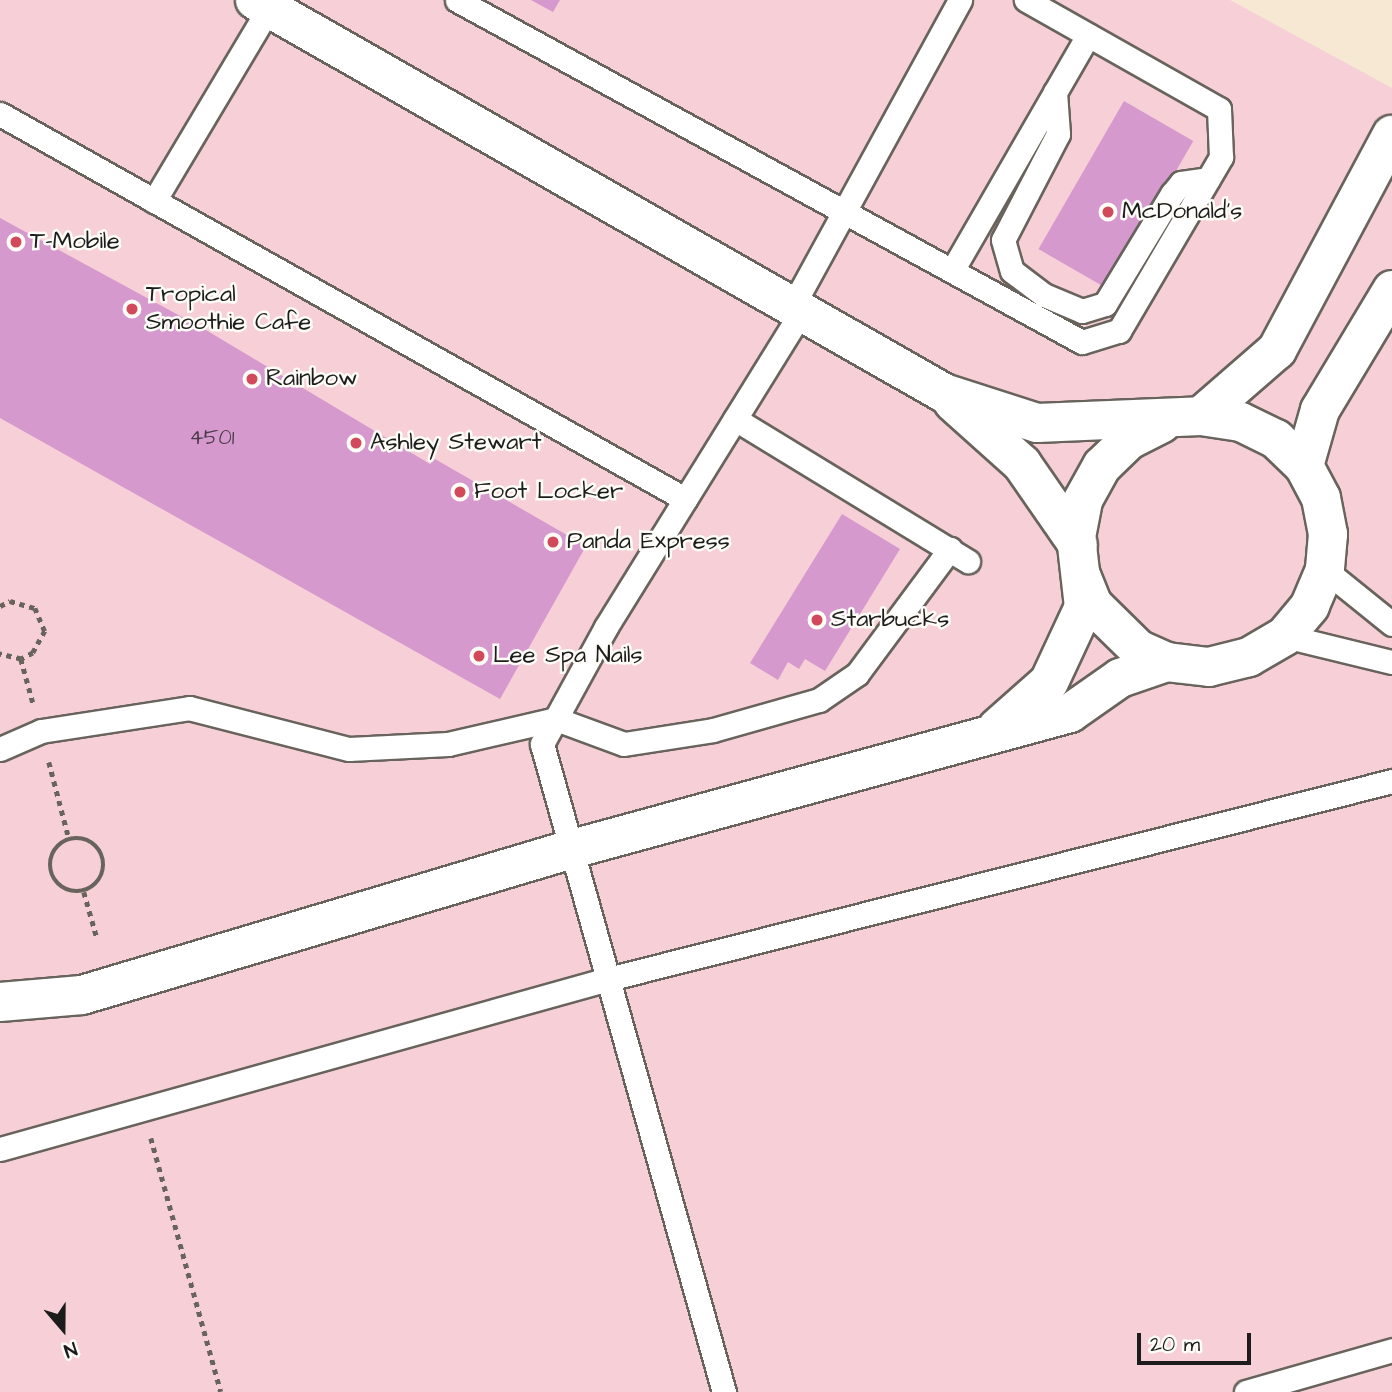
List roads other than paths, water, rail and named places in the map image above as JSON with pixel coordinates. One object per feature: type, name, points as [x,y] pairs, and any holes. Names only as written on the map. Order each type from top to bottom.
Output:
[{"type":"street","points":[[262,4],[944,393],[1037,424],[1163,422],[1202,416],[1241,422],[1276,439],[1304,466],[1321,498],[1328,534],[1325,570],[1310,606],[1285,636],[1250,657],[1209,667],[1167,662],[1112,630],[1079,560],[1023,464],[944,393]]},
{"type":"street","points":[[1202,416],[1277,350],[1392,135]]},
{"type":"street","points":[[1304,466],[1320,410],[1392,290]]},
{"type":"street","points":[[995,729],[1049,682],[1084,607],[1079,560],[1083,500],[1101,466],[1129,440],[1163,422]]},
{"type":"street","points":[[0,1002],[82,995],[572,849],[995,729],[1070,713],[1120,678],[1167,662]]},
{"type":"lane","points":[[457,0],[846,208],[1082,342],[1119,331],[1221,157],[1219,108],[1026,0]]},
{"type":"lane","points":[[724,1392],[542,744],[685,499],[735,419],[797,309],[846,208],[960,0]]},
{"type":"lane","points":[[154,201],[262,4]]},
{"type":"lane","points":[[953,269],[1088,35]]},
{"type":"lane","points":[[1055,92],[1058,134],[1003,240],[1012,271],[1044,295],[1082,311],[1105,304],[1172,194],[1181,183],[1208,178]]},
{"type":"lane","points":[[0,114],[685,499]]},
{"type":"lane","points":[[0,749],[41,731],[189,708],[349,749],[448,744],[556,719],[624,744],[713,730],[819,700],[858,674],[959,555],[735,419]]},
{"type":"lane","points":[[1325,570],[1392,624]]},
{"type":"lane","points":[[1285,636],[1392,663]]},
{"type":"lane","points":[[0,1149],[608,979],[1392,781]]},
{"type":"lane","points":[[1246,1392],[1392,1350]]},
{"type":"place","name":"McDonald's","points":[[1108,212]]},
{"type":"place","name":"T-Mobile","points":[[16,242]]},
{"type":"place","name":"Tropical Smoothie Cafe","points":[[132,309]]},
{"type":"place","name":"Rainbow","points":[[252,379]]},
{"type":"place","name":"Ashley Stewart","points":[[356,443]]},
{"type":"place","name":"Foot Locker","points":[[460,492]]},
{"type":"place","name":"Panda Express","points":[[553,542]]},
{"type":"place","name":"Starbucks","points":[[817,620]]},
{"type":"place","name":"Lee Spa Nails","points":[[479,656]]}]
